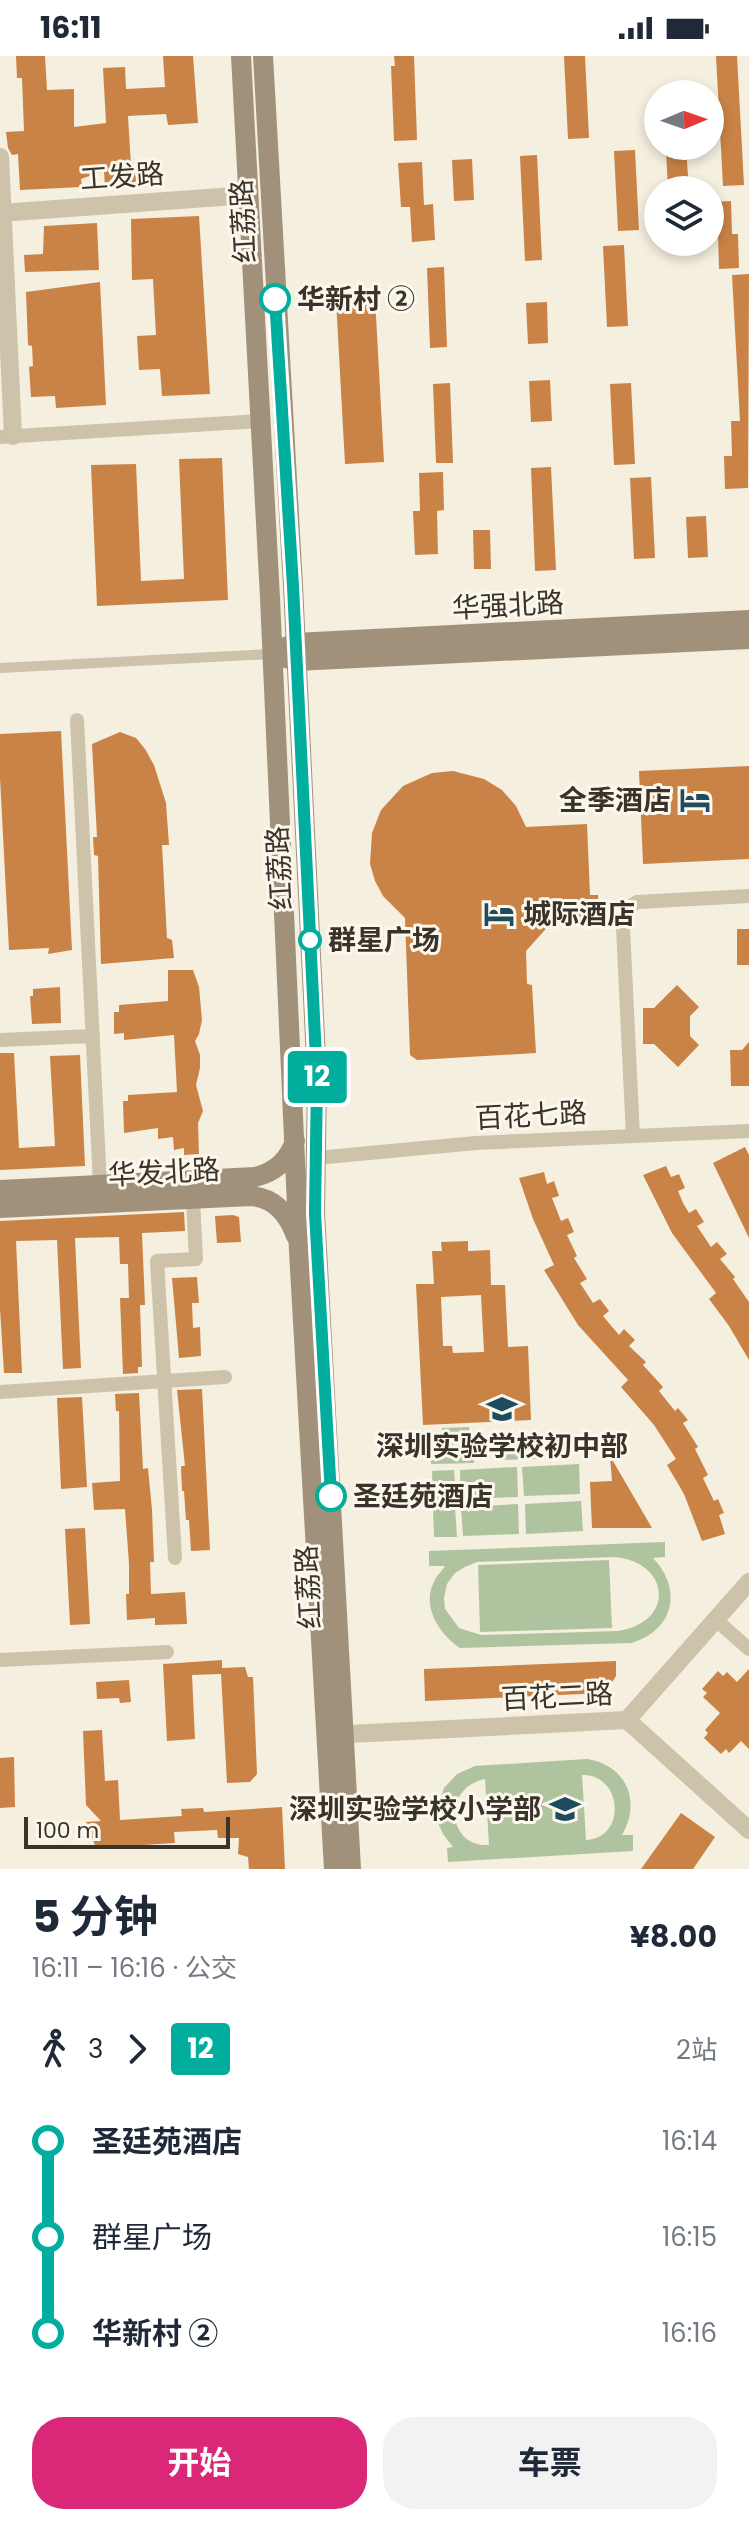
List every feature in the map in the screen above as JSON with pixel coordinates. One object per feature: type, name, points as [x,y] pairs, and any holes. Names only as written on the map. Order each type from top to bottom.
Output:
[{"type":"main road","name":"红荔路","points":[[241,56],[299,1251],[335,1735],[351,1869]]},
{"type":"main road","name":"红荔路","points":[[263,56],[317,1079],[315,1213],[335,1735],[334,1869]]},
{"type":"main road","name":"华强北路","points":[[271,654],[749,620]]},
{"type":"main road","name":"华强北路","points":[[296,652],[749,639]]},
{"type":"main road","name":"华发北路","points":[[0,1190],[255,1177],[283,1163],[295,1137]]},
{"type":"main road","name":"华发北路","points":[[0,1208],[251,1196],[276,1205],[289,1220],[299,1251]]},
{"type":"street","points":[[0,157],[7,437],[260,421]]},
{"type":"street","name":"工发路","points":[[2,221],[248,195]]},
{"type":"street","name":"华强北路","points":[[0,668],[271,654]]},
{"type":"street","points":[[77,720],[100,1185]]},
{"type":"street","points":[[633,1136],[625,915],[629,906],[637,902],[749,896]]},
{"type":"street","points":[[0,1040],[93,1036]]},
{"type":"street","name":"百花七路","points":[[316,1158],[476,1143],[749,1131]]},
{"type":"street","points":[[175,1558],[157,1261],[196,1259],[193,1199]]},
{"type":"street","points":[[0,1392],[225,1377]]},
{"type":"street","points":[[627,1720],[749,1582]]},
{"type":"street","points":[[716,1620],[749,1649]]},
{"type":"street","points":[[0,1660],[167,1652]]},
{"type":"street","name":"百花二路","points":[[335,1735],[627,1720],[749,1830]]},
{"type":"green space","points":[[469,1427],[470,1438],[454,1439],[453,1445],[474,1445],[474,1463],[431,1464],[430,1435],[442,1434],[442,1428]]},
{"type":"green space","points":[[537,1441],[538,1459],[501,1460],[500,1442]]},
{"type":"green space","points":[[579,1464],[580,1494],[524,1496],[522,1467]]},
{"type":"green space","points":[[517,1467],[518,1497],[461,1499],[460,1470]]},
{"type":"green space","points":[[454,1470],[456,1500],[433,1500],[432,1471]]},
{"type":"green space","points":[[581,1501],[583,1531],[526,1534],[525,1504]]},
{"type":"green space","points":[[518,1504],[519,1534],[463,1536],[461,1507]]},
{"type":"green space","points":[[455,1507],[457,1537],[434,1537],[433,1508]]},
{"type":"green space","points":[[665,1542],[665,1557],[653,1558],[668,1583],[671,1595],[669,1608],[657,1629],[631,1643],[460,1648],[446,1636],[431,1610],[431,1591],[445,1566],[429,1566],[429,1551]],"holes":[[[615,1557],[633,1561],[647,1569],[655,1580],[659,1592],[657,1605],[650,1616],[637,1625],[618,1631],[481,1635],[459,1628],[445,1609],[447,1584],[455,1573],[477,1562]]]},
{"type":"green space","points":[[609,1560],[612,1628],[480,1632],[478,1565]]},
{"type":"green space","points":[[587,1759],[601,1763],[612,1769],[627,1786],[630,1810],[622,1835],[633,1835],[633,1851],[448,1862],[447,1848],[453,1847],[439,1825],[438,1807],[444,1788],[457,1774],[475,1766]],"holes":[[[582,1775],[596,1777],[606,1784],[615,1806],[614,1818],[608,1829],[599,1837],[586,1840]],[[485,1779],[489,1845],[475,1843],[465,1837],[458,1828],[455,1816],[461,1794]]]},
{"type":"building","points":[[16,56],[45,56],[47,90],[74,89],[74,127],[106,123],[103,68],[125,67],[126,89],[165,87],[163,56],[193,56],[198,123],[168,125],[166,114],[128,116],[131,166],[139,182],[105,187],[104,171],[81,179],[82,187],[20,190],[18,154],[12,155],[8,148],[6,132],[24,131],[22,78],[17,78]]},
{"type":"building","points":[[394,56],[414,56],[417,140],[394,141],[391,66],[395,66]]},
{"type":"building","points":[[564,56],[585,56],[589,138],[568,139]]},
{"type":"building","points":[[716,56],[737,56],[744,185],[724,186],[724,80],[717,80]]},
{"type":"building","points":[[635,150],[639,230],[618,231],[614,151]]},
{"type":"building","points":[[537,155],[542,260],[525,261],[520,156]]},
{"type":"building","points":[[472,159],[474,200],[454,201],[452,160]]},
{"type":"building","points":[[667,160],[687,160],[688,176],[667,176]]},
{"type":"building","points":[[422,162],[424,205],[433,204],[435,240],[412,242],[410,207],[401,207],[398,163]]},
{"type":"building","points":[[724,201],[731,201],[732,234],[738,234],[739,268],[719,269],[719,256],[724,256]]},
{"type":"building","points":[[199,216],[210,394],[162,396],[160,369],[139,370],[137,336],[156,335],[153,279],[132,280],[131,219]]},
{"type":"building","points":[[97,223],[99,270],[25,272],[24,255],[43,254],[44,226]]},
{"type":"building","points":[[624,245],[628,326],[607,327],[603,246]]},
{"type":"building","points":[[444,267],[447,347],[430,348],[427,268]]},
{"type":"building","points":[[749,274],[748,488],[725,489],[724,456],[732,456],[731,421],[740,421],[732,275]]},
{"type":"building","points":[[100,282],[106,405],[56,408],[55,396],[31,397],[29,367],[33,366],[32,346],[28,345],[26,292]]},
{"type":"building","points":[[375,298],[384,462],[345,464],[336,300]]},
{"type":"building","points":[[547,302],[548,343],[528,344],[526,303]]},
{"type":"building","points":[[550,380],[552,421],[531,422],[529,381]]},
{"type":"building","points":[[450,383],[453,463],[436,463],[433,384]]},
{"type":"building","points":[[631,383],[635,464],[614,465],[610,384]]},
{"type":"building","points":[[222,458],[228,600],[97,606],[91,465],[136,464],[141,581],[184,579],[179,459]]},
{"type":"building","points":[[551,467],[556,570],[535,571],[531,468]]},
{"type":"building","points":[[443,472],[444,510],[437,511],[438,554],[415,555],[413,511],[420,511],[419,473]]},
{"type":"building","points":[[651,477],[655,558],[634,559],[630,478]]},
{"type":"building","points":[[706,516],[708,557],[688,558],[686,517]]},
{"type":"building","points":[[473,530],[490,530],[491,569],[474,569]]},
{"type":"building","points":[[61,731],[72,950],[48,954],[49,948],[9,950],[0,734]]},
{"type":"building","points":[[120,732],[136,738],[145,749],[154,765],[166,803],[169,845],[162,845],[167,938],[172,940],[174,958],[101,964],[98,856],[94,855],[93,837],[97,837],[92,744]]},
{"type":"building","name":"全季酒店","points":[[749,766],[749,859],[643,864],[639,771]]},
{"type":"building","name":"城际酒店","points":[[453,771],[484,779],[502,790],[516,806],[526,827],[587,824],[590,895],[598,895],[599,919],[552,922],[526,951],[527,984],[532,985],[536,1053],[417,1060],[410,1055],[405,918],[383,896],[375,881],[370,864],[372,833],[381,810],[403,786],[432,773]]},
{"type":"building","points":[[737,929],[749,929],[749,965],[737,965]]},
{"type":"building","points":[[168,970],[193,970],[199,987],[202,1020],[195,1041],[200,1055],[196,1085],[203,1111],[198,1123],[199,1154],[184,1155],[184,1148],[174,1150],[173,1137],[158,1139],[158,1128],[124,1133],[123,1101],[128,1101],[128,1095],[177,1092],[174,1035],[124,1040],[124,1033],[114,1034],[114,1012],[119,1012],[119,1005],[168,1001]]},
{"type":"building","points":[[677,985],[699,1007],[690,1016],[690,1036],[699,1045],[678,1067],[654,1044],[643,1044],[643,1008],[654,1008]]},
{"type":"building","points":[[60,987],[61,1023],[32,1024],[30,996],[33,996],[33,989]]},
{"type":"building","points":[[749,1042],[749,1086],[731,1086],[730,1050],[742,1050]]},
{"type":"building","points":[[0,1053],[14,1053],[19,1148],[55,1146],[50,1056],[80,1055],[85,1166],[0,1170]]},
{"type":"building","points":[[745,1147],[749,1155],[749,1238],[713,1163]]},
{"type":"building","points":[[666,1166],[671,1177],[679,1174],[685,1188],[678,1191],[683,1203],[689,1213],[696,1209],[704,1222],[697,1226],[711,1247],[717,1242],[727,1254],[720,1259],[749,1302],[749,1360],[709,1299],[716,1293],[672,1233],[643,1175]]},
{"type":"building","points":[[544,1172],[547,1184],[554,1181],[559,1196],[552,1198],[561,1221],[568,1218],[574,1232],[567,1235],[577,1256],[574,1258],[587,1279],[580,1283],[593,1303],[600,1299],[609,1311],[603,1316],[619,1335],[624,1329],[635,1340],[629,1346],[646,1362],[643,1365],[663,1387],[659,1391],[675,1411],[678,1408],[688,1420],[683,1423],[698,1447],[695,1449],[708,1475],[703,1478],[714,1501],[718,1499],[724,1513],[719,1515],[725,1534],[702,1541],[684,1494],[667,1465],[676,1459],[654,1425],[621,1387],[628,1380],[578,1325],[544,1270],[554,1265],[519,1178]]},
{"type":"building","points":[[184,1212],[185,1231],[142,1233],[145,1305],[140,1305],[142,1367],[138,1367],[138,1373],[123,1374],[120,1298],[129,1298],[128,1264],[120,1264],[119,1237],[75,1238],[81,1368],[63,1369],[57,1240],[16,1241],[22,1373],[4,1373],[0,1221]]},
{"type":"building","points":[[215,1216],[239,1217],[241,1242],[217,1243]]},
{"type":"building","points":[[468,1241],[468,1251],[490,1250],[491,1285],[505,1285],[508,1347],[528,1346],[531,1420],[423,1425],[416,1284],[434,1284],[432,1251],[442,1251],[441,1242]],"holes":[[[481,1295],[484,1352],[453,1353],[452,1346],[443,1346],[441,1297]]]},
{"type":"building","points":[[197,1277],[199,1303],[192,1303],[193,1328],[200,1327],[201,1356],[179,1358],[172,1278]]},
{"type":"building","points":[[202,1389],[210,1550],[191,1551],[189,1520],[186,1520],[182,1491],[181,1466],[185,1466],[177,1390]]},
{"type":"building","points":[[139,1393],[143,1469],[148,1468],[152,1510],[154,1562],[150,1562],[151,1594],[185,1592],[187,1624],[155,1625],[155,1618],[127,1620],[129,1564],[125,1509],[94,1510],[92,1483],[120,1481],[119,1411],[116,1411],[115,1394]]},
{"type":"building","points":[[82,1397],[87,1487],[61,1489],[57,1398]]},
{"type":"building","points":[[610,1456],[652,1528],[592,1528],[590,1482],[612,1481]]},
{"type":"building","points":[[85,1528],[90,1624],[70,1625],[65,1529]]},
{"type":"building","points":[[222,1660],[222,1668],[245,1667],[248,1677],[253,1677],[257,1774],[250,1782],[227,1783],[221,1674],[192,1675],[195,1739],[167,1741],[163,1664]]},
{"type":"building","points":[[616,1661],[616,1676],[605,1693],[425,1701],[424,1669]]},
{"type":"building","points":[[749,1669],[749,1749],[741,1741],[729,1753],[726,1749],[721,1754],[704,1738],[708,1733],[705,1730],[720,1713],[703,1697],[707,1693],[702,1689],[718,1671],[723,1676],[727,1672],[737,1682]]},
{"type":"building","points":[[129,1680],[131,1702],[120,1703],[119,1698],[97,1699],[96,1682]]},
{"type":"building","points":[[102,1730],[105,1781],[118,1780],[120,1820],[182,1816],[181,1809],[203,1808],[204,1812],[282,1807],[285,1869],[249,1869],[248,1857],[238,1854],[239,1838],[218,1838],[217,1830],[174,1832],[175,1843],[96,1848],[86,1822],[101,1821],[86,1805],[83,1731]]},
{"type":"building","points":[[14,1757],[15,1807],[0,1808],[0,1758]]},
{"type":"building","points":[[681,1813],[715,1837],[693,1869],[641,1869]]},
{"type":"bus line","name":"12","points":[[275,299],[293,586],[317,1079],[315,1213],[331,1496]]},
{"type":"place","name":"华新村 ②","points":[[275,299]]},
{"type":"place","name":"全季酒店","points":[[695,800]]},
{"type":"place","name":"城际酒店","points":[[499,914]]},
{"type":"place","name":"群星广场","points":[[310,940]]},
{"type":"place","name":"深圳实验学校初中部","points":[[502,1409]]},
{"type":"place","name":"圣廷苑酒店","points":[[331,1496]]},
{"type":"place","name":"深圳实验学校小学部","points":[[565,1809]]}]
